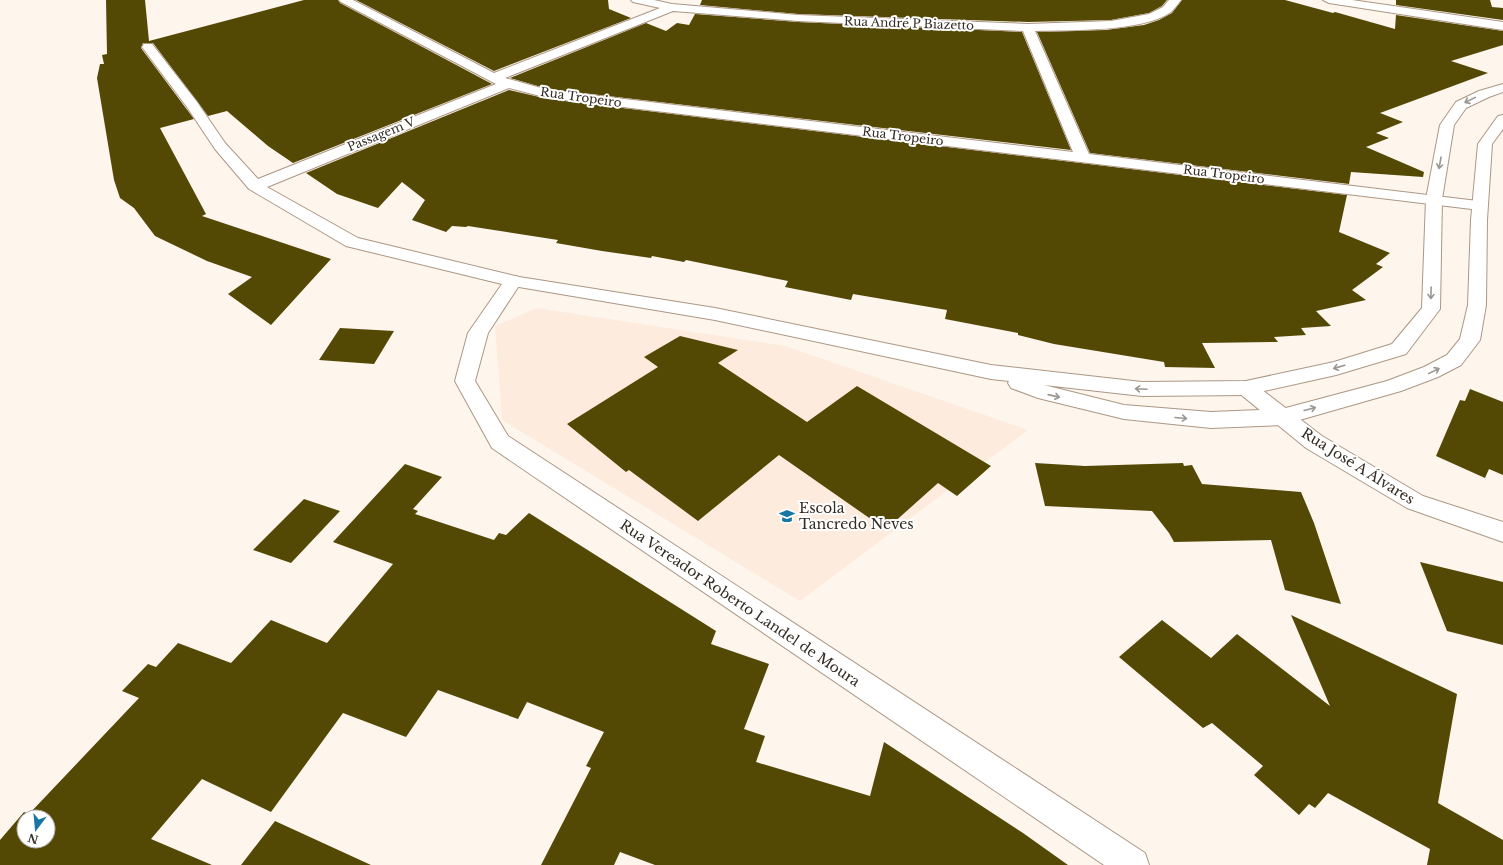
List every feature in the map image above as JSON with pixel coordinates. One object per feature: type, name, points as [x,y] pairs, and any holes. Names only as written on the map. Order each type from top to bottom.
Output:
[{"type":"street","name":"Rua Tropeiro","points":[[346,0],[493,78],[508,84],[548,94],[1480,205]]},
{"type":"street","name":"Rua André P Biazetto","points":[[637,0],[672,7],[798,18],[1028,28],[1112,25],[1152,17],[1167,9],[1175,0]]},
{"type":"street","points":[[1329,0],[1503,26]]},
{"type":"street","points":[[493,78],[672,7]]},
{"type":"street","points":[[1028,28],[1083,157]]},
{"type":"street","points":[[148,47],[192,105],[220,146],[255,186],[352,242],[513,281],[714,314],[991,372],[1142,389],[1246,388],[1336,368],[1399,349],[1431,309],[1434,199],[1447,125],[1461,105],[1484,94],[1503,88]]},
{"type":"street","name":"Passagem V","points":[[255,186],[508,84]]},
{"type":"street","points":[[991,372],[1045,393],[1124,412],[1211,420],[1282,417],[1394,386],[1431,372],[1454,360],[1470,340],[1477,305],[1480,205],[1485,144],[1503,119]]},
{"type":"street","name":"Rua Vereador Roberto Landel de Moura","points":[[513,281],[478,333],[465,381],[500,442],[1132,865]]},
{"type":"street","name":"Rua José A Álvares","points":[[1246,388],[1314,442],[1415,502],[1503,532]]},
{"type":"shaded area","name":"Escola Tancredo Neves","points":[[537,308],[785,346],[1028,430],[800,601],[502,420],[495,326]]},
{"type":"building","points":[[106,0],[145,0],[149,41],[304,0],[338,0],[340,3],[492,84],[293,163],[268,146],[227,111],[208,116],[153,43],[143,43],[141,48],[194,119],[160,128],[206,214],[202,216],[331,259],[271,325],[228,294],[252,277],[207,261],[155,236],[134,208],[120,198],[114,180],[97,78],[100,64],[104,64],[102,55],[107,54]]},
{"type":"building","points":[[356,0],[608,0],[609,9],[631,18],[494,71]]},
{"type":"building","points":[[702,0],[1167,0],[1162,6],[1149,13],[1111,20],[1028,22],[798,14],[700,5]]},
{"type":"building","points":[[1182,0],[1285,0],[1395,29],[1396,15],[1503,31],[1503,45],[1451,61],[1488,73],[1380,113],[1403,122],[1376,133],[1389,138],[1366,147],[1424,172],[1423,177],[1351,172],[1349,184],[1090,153],[1037,32],[1106,30],[1144,25],[1159,20],[1172,13]]},
{"type":"building","points":[[1396,0],[1490,0],[1492,7],[1503,8],[1503,20],[1396,5]]},
{"type":"building","points":[[695,14],[798,22],[1022,32],[1071,150],[548,89],[510,78],[646,23],[666,31],[677,23],[689,25]]},
{"type":"building","points":[[509,90],[548,99],[1347,195],[1339,232],[1390,253],[1376,264],[1383,267],[1352,290],[1366,300],[1316,311],[1331,326],[1301,328],[1306,335],[1274,337],[1278,342],[1202,343],[1215,368],[1165,367],[1164,362],[1054,344],[1018,335],[1018,333],[945,319],[947,310],[853,294],[851,300],[785,287],[788,281],[686,260],[684,262],[652,256],[651,258],[602,251],[556,243],[558,240],[468,226],[452,226],[446,232],[412,220],[425,200],[402,182],[378,208],[337,194],[306,173]]},
{"type":"building","points":[[340,328],[394,331],[374,364],[319,360]]},
{"type":"building","points":[[680,336],[738,350],[718,363],[807,422],[857,386],[991,466],[957,496],[938,483],[891,525],[881,517],[875,522],[779,455],[698,521],[629,470],[626,472],[567,424],[658,367],[644,357]]},
{"type":"building","points":[[1470,389],[1503,402],[1503,475],[1489,469],[1485,478],[1436,456],[1460,400],[1465,401]]},
{"type":"building","points":[[1035,463],[1085,466],[1183,463],[1184,466],[1192,465],[1202,484],[1301,492],[1314,523],[1341,604],[1285,590],[1271,540],[1174,542],[1152,511],[1045,506]]},
{"type":"building","points":[[405,464],[442,477],[413,509],[418,511],[415,514],[494,540],[499,533],[506,535],[529,513],[716,631],[711,644],[769,664],[744,729],[765,736],[756,762],[870,796],[884,742],[1023,833],[1068,865],[655,865],[620,852],[614,865],[541,865],[591,768],[586,766],[604,732],[527,702],[518,719],[438,690],[406,737],[343,713],[271,812],[202,779],[151,839],[212,865],[0,865],[0,840],[16,821],[16,849],[56,849],[56,809],[34,809],[139,698],[122,691],[148,664],[156,667],[178,643],[231,663],[271,620],[327,643],[393,564],[333,542]]},
{"type":"building","points":[[304,499],[340,511],[291,563],[253,550]]},
{"type":"building","points":[[1420,562],[1503,582],[1503,645],[1447,631]]},
{"type":"building","points":[[1291,615],[1457,694],[1438,803],[1503,840],[1503,865],[1427,865],[1430,849],[1328,793],[1315,808],[1309,804],[1299,815],[1254,775],[1263,766],[1212,723],[1203,728],[1119,657],[1162,620],[1211,658],[1237,634],[1330,706]]},
{"type":"building","points":[[275,821],[371,865],[241,865]]},
{"type":"place","name":"Escola Tancredo Neves","points":[[787,516]]}]
